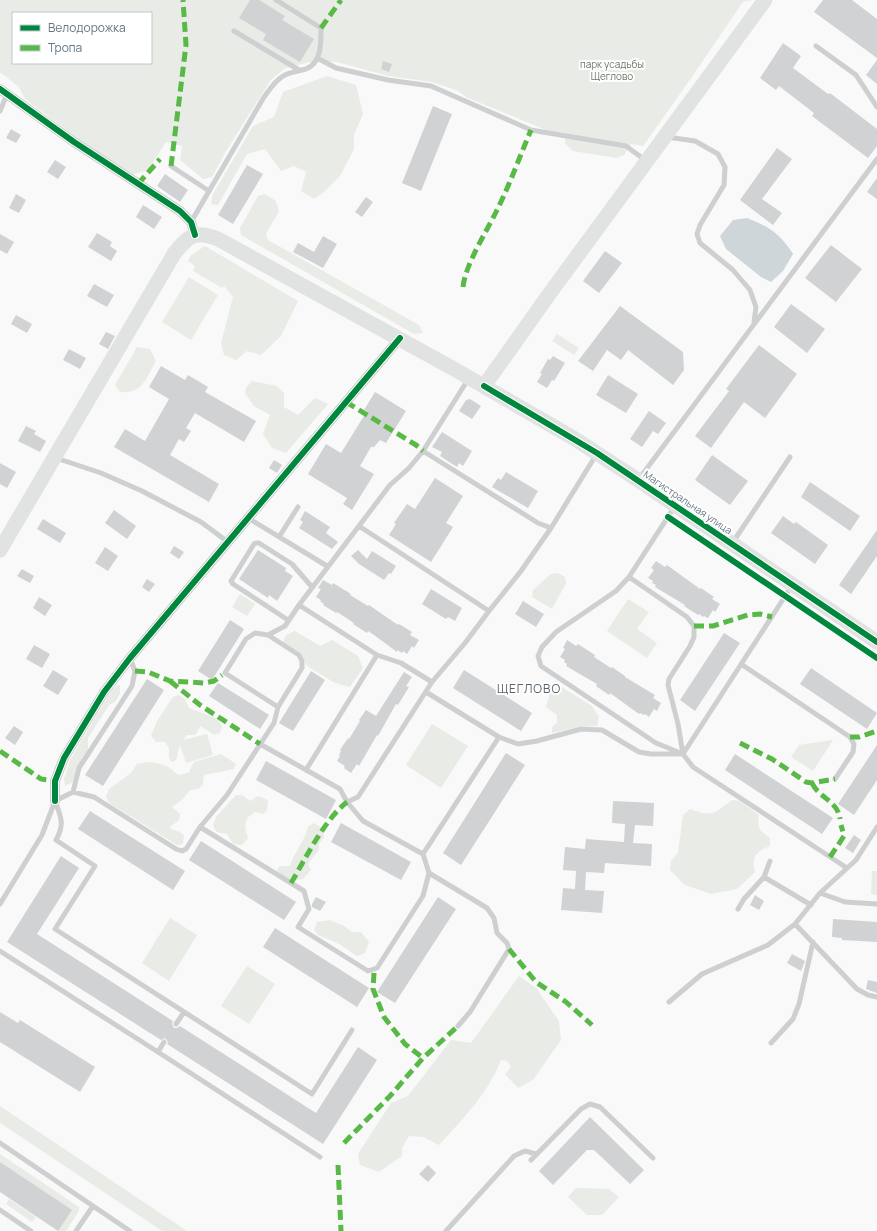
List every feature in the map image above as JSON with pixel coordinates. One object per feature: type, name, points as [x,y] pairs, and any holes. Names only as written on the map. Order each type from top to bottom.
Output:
[{"type":"main road","points":[[484,386],[646,161],[765,0]]},
{"type":"main road","points":[[0,550],[174,254],[193,228]]},
{"type":"main road","name":"Магистральная улица","points":[[193,228],[218,239],[400,338],[597,453],[876,639]]},
{"type":"street","points":[[3,91],[74,142],[180,211],[193,228]]},
{"type":"street","points":[[55,801],[55,781],[64,758],[104,692],[130,658],[400,338]]},
{"type":"lane","points":[[193,228],[209,191],[270,88],[285,75],[308,68],[317,58],[321,43],[321,28],[276,0]]},
{"type":"lane","points":[[234,31],[299,70]]},
{"type":"lane","points":[[816,46],[856,76],[877,107]]},
{"type":"lane","points":[[317,58],[336,68],[388,80],[431,86],[531,130],[626,146],[646,161]]},
{"type":"lane","points":[[0,111],[3,91]]},
{"type":"lane","points":[[664,137],[695,141],[718,154],[724,167],[724,184],[700,225],[697,234],[700,243],[733,270],[750,290],[756,307],[754,323]]},
{"type":"lane","points":[[638,480],[877,159]]},
{"type":"lane","points":[[171,166],[209,191]]},
{"type":"lane","points":[[268,635],[285,626],[327,566],[390,485],[409,468],[423,451],[469,377]]},
{"type":"lane","points":[[423,451],[538,523],[551,528]]},
{"type":"lane","points":[[347,802],[358,797],[432,682],[465,644],[521,571],[551,528],[597,453]]},
{"type":"lane","points":[[732,543],[790,457]]},
{"type":"lane","points":[[54,458],[101,473],[142,491],[201,522],[228,542]]},
{"type":"lane","points":[[676,505],[629,577],[616,592],[556,632],[542,647],[538,656],[541,666],[656,743],[683,754]]},
{"type":"lane","points":[[279,537],[298,507]]},
{"type":"lane","points":[[248,518],[327,566]]},
{"type":"lane","points":[[359,526],[489,611]]},
{"type":"lane","points":[[288,620],[232,584],[231,581],[254,544],[259,543],[292,564],[312,587]]},
{"type":"lane","points":[[629,577],[687,617],[694,626],[694,637],[692,642],[669,679],[668,685],[678,724],[683,754],[693,767],[848,868]]},
{"type":"lane","points":[[683,754],[793,585]]},
{"type":"lane","points":[[299,604],[377,655],[401,662],[432,682]]},
{"type":"lane","points":[[0,904],[42,835],[55,801],[73,792],[94,797],[176,849],[186,849],[200,827],[227,795],[274,723],[278,707],[302,668],[302,661],[299,655],[268,635],[255,633],[246,638],[224,673],[278,707]]},
{"type":"lane","points":[[306,770],[377,655]]},
{"type":"lane","points":[[73,792],[79,768],[132,686],[135,671],[130,658]]},
{"type":"lane","points":[[741,664],[850,737],[854,744],[853,752],[835,779]]},
{"type":"lane","points":[[426,692],[498,737],[518,744],[537,742],[581,729],[602,730],[639,752],[651,754],[683,754]]},
{"type":"lane","points":[[423,854],[498,737]]},
{"type":"lane","points":[[200,827],[304,891],[309,909],[298,927],[368,972],[377,968],[423,896],[429,873],[423,854],[363,821],[347,802],[340,789],[260,744]]},
{"type":"lane","points":[[55,801],[62,820],[62,830],[56,840],[96,866],[55,929],[312,1094],[352,1030]]},
{"type":"lane","points":[[669,1002],[702,974],[768,945],[795,924],[820,893],[856,860],[877,827]]},
{"type":"lane","points":[[738,909],[744,899],[764,877],[770,861]]},
{"type":"lane","points":[[429,873],[487,908],[494,918],[497,933],[509,949],[470,1012],[458,1026]]},
{"type":"lane","points":[[764,877],[811,904]]},
{"type":"lane","points":[[820,893],[845,902],[877,904]]},
{"type":"lane","points":[[795,924],[857,989],[868,995],[877,997]]},
{"type":"lane","points":[[772,1043],[793,1018],[799,1004],[813,942]]},
{"type":"lane","points":[[0,951],[320,1157]]},
{"type":"lane","points":[[176,1024],[184,1012]]},
{"type":"lane","points":[[158,1052],[164,1042]]},
{"type":"lane","points":[[531,1160],[581,1109],[590,1104],[600,1107],[653,1158]]},
{"type":"lane","points":[[0,1143],[130,1231]]},
{"type":"lane","points":[[446,1231],[514,1156],[525,1151],[536,1154]]},
{"type":"lane","points":[[76,1231],[93,1206]]},
{"type":"lane","points":[[0,1210],[31,1231]]},
{"type":"green space","name":"парк усадьбы Щеглово","points":[[0,0],[753,0],[743,2],[643,146],[631,144],[624,155],[617,158],[573,151],[565,143],[566,133],[546,130],[466,97],[456,90],[432,82],[388,76],[337,62],[309,62],[284,69],[271,80],[226,151],[212,177],[203,179],[180,160],[182,146],[166,142],[148,170],[132,175],[77,138],[25,99],[19,87],[0,72]]},
{"type":"green space","points":[[327,76],[356,85],[363,114],[354,135],[354,149],[340,176],[323,193],[314,199],[301,191],[306,172],[294,166],[281,171],[265,149],[247,154],[218,205],[211,204],[213,194],[253,126],[274,117],[283,92]]},
{"type":"green space","points":[[265,194],[276,201],[279,211],[266,234],[268,240],[419,325],[423,333],[414,334],[241,235],[240,228],[258,196]]},
{"type":"green space","points":[[205,246],[298,301],[281,336],[261,355],[247,351],[236,360],[224,355],[221,343],[233,297],[224,286],[222,288],[193,271],[195,266],[188,261],[191,255]]},
{"type":"green space","points":[[189,277],[218,295],[191,340],[162,322]]},
{"type":"green space","points":[[557,334],[579,348],[574,355],[552,341]]},
{"type":"green space","points":[[137,347],[150,349],[156,361],[143,384],[139,388],[128,392],[120,392],[115,385]]},
{"type":"green space","points":[[252,381],[277,386],[284,393],[284,407],[298,415],[315,398],[328,404],[286,453],[272,448],[263,434],[270,415],[254,406],[245,393],[246,388]]},
{"type":"green space","points":[[558,573],[565,577],[566,583],[552,609],[532,597],[533,590],[551,574]]},
{"type":"green space","points":[[240,594],[255,604],[247,616],[232,607]]},
{"type":"green space","points":[[628,599],[649,612],[637,629],[657,643],[647,658],[607,631]]},
{"type":"green space","points":[[295,631],[320,646],[332,640],[358,656],[363,668],[350,687],[335,683],[307,666],[301,653],[283,642],[286,635]]},
{"type":"green space","points":[[117,685],[120,685],[120,694],[115,702],[109,705],[88,738],[88,750],[73,782],[65,786],[64,779],[70,760],[109,694]]},
{"type":"green space","points":[[560,686],[592,706],[599,717],[597,726],[581,726],[552,733],[552,727],[557,723],[557,715],[546,707],[551,690]]},
{"type":"green space","points":[[179,695],[185,699],[189,708],[218,719],[222,727],[220,733],[214,735],[201,726],[195,735],[187,735],[183,740],[207,734],[213,755],[186,763],[180,745],[176,760],[172,762],[169,758],[169,748],[165,742],[156,742],[151,736],[157,721],[173,697]]},
{"type":"green space","points":[[432,724],[468,746],[441,788],[406,765]]},
{"type":"green space","points":[[833,740],[813,771],[791,757],[799,745]]},
{"type":"green space","points":[[221,754],[236,764],[234,769],[204,775],[203,785],[198,789],[190,790],[183,799],[172,807],[180,814],[179,820],[170,827],[171,829],[184,835],[183,844],[177,845],[109,803],[106,797],[109,789],[131,773],[137,764],[152,762],[166,766],[176,774],[180,775],[189,772],[194,762]]},
{"type":"green space","points":[[236,795],[242,795],[250,801],[258,796],[268,800],[267,810],[263,814],[255,812],[247,818],[245,827],[248,838],[242,845],[233,844],[227,834],[217,832],[213,826],[216,817]]},
{"type":"green space","points":[[732,800],[740,801],[759,815],[759,826],[761,831],[770,838],[770,846],[761,850],[756,855],[754,858],[755,872],[737,889],[711,894],[685,885],[670,870],[671,861],[678,853],[683,815],[690,809],[709,814],[713,813]]},
{"type":"green space","points":[[314,823],[322,828],[324,837],[319,844],[319,850],[308,864],[311,870],[303,879],[295,880],[285,877],[277,870],[280,866],[290,866],[308,827]]},
{"type":"green space","points":[[872,871],[877,871],[877,895],[871,894]]},
{"type":"green space","points":[[170,918],[197,935],[169,981],[142,963]]},
{"type":"green space","points":[[330,920],[344,926],[352,932],[361,932],[369,942],[365,953],[357,956],[339,944],[318,935],[314,930],[317,922]]},
{"type":"green space","points":[[247,966],[275,984],[249,1024],[221,1006]]},
{"type":"green space","points":[[519,976],[536,988],[559,1021],[561,1040],[533,1080],[518,1088],[505,1074],[511,1067],[507,1061],[501,1060],[496,1072],[466,1116],[439,1145],[423,1137],[409,1136],[402,1148],[402,1156],[379,1172],[360,1165],[358,1154],[391,1103],[408,1096],[451,1040],[471,1043]]},
{"type":"green space","points":[[0,1106],[187,1231],[162,1231],[0,1123]]},
{"type":"green space","points":[[0,1154],[79,1207],[79,1211],[66,1231],[58,1231],[71,1210],[0,1162]]},
{"type":"green space","points":[[576,1188],[609,1189],[619,1197],[602,1215],[587,1215],[568,1197]]},
{"type":"green space","points":[[9,1199],[36,1217],[32,1222],[6,1204]]},
{"type":"shaded area","points":[[747,218],[774,232],[784,241],[793,254],[783,271],[771,282],[761,277],[726,249],[720,236],[733,220]]},
{"type":"building","points":[[250,0],[259,0],[285,16],[282,20],[314,39],[300,62],[263,40],[266,34],[239,18]]},
{"type":"building","points":[[823,0],[852,0],[877,19],[877,58],[814,12]]},
{"type":"building","points":[[783,43],[801,56],[793,68],[828,94],[830,93],[877,129],[877,146],[868,158],[812,116],[814,113],[779,86],[776,90],[760,78]]},
{"type":"building","points":[[877,60],[877,84],[866,75]]},
{"type":"building","points":[[383,61],[392,64],[389,72],[381,69]]},
{"type":"building","points":[[433,106],[452,114],[421,191],[402,183]]},
{"type":"building","points":[[11,129],[21,135],[16,143],[6,138]]},
{"type":"building","points":[[777,148],[792,159],[762,199],[782,213],[773,225],[740,200]]},
{"type":"building","points":[[55,160],[66,167],[58,179],[47,172]]},
{"type":"building","points":[[247,165],[263,174],[233,224],[218,215]]},
{"type":"building","points":[[165,174],[188,190],[180,202],[157,186]]},
{"type":"building","points":[[877,178],[877,199],[867,192]]},
{"type":"building","points":[[16,194],[26,200],[19,213],[9,208]]},
{"type":"building","points":[[366,197],[373,202],[362,217],[355,212]]},
{"type":"building","points":[[143,205],[162,217],[154,229],[136,217]]},
{"type":"building","points":[[97,233],[112,242],[110,246],[117,251],[111,261],[88,247]]},
{"type":"building","points":[[0,234],[14,242],[7,254],[0,250]]},
{"type":"building","points":[[323,236],[337,244],[323,268],[293,252],[298,243],[314,252]]},
{"type":"building","points":[[831,245],[862,269],[836,302],[805,278]]},
{"type":"building","points":[[605,251],[622,263],[599,293],[583,281]]},
{"type":"building","points":[[94,284],[114,295],[107,307],[87,296]]},
{"type":"building","points":[[791,304],[825,329],[807,353],[774,327]]},
{"type":"building","points":[[620,306],[683,352],[684,370],[673,385],[628,350],[621,360],[607,350],[593,371],[578,361]]},
{"type":"building","points":[[16,315],[32,324],[27,333],[11,324]]},
{"type":"building","points":[[106,332],[115,336],[108,349],[99,344]]},
{"type":"building","points":[[759,345],[797,374],[765,418],[744,402],[711,448],[695,436],[729,391],[726,389]]},
{"type":"building","points":[[69,349],[86,358],[80,369],[63,360]]},
{"type":"building","points":[[553,356],[565,363],[554,381],[552,380],[547,388],[537,382],[548,359],[550,360]]},
{"type":"building","points":[[161,366],[185,380],[188,375],[208,387],[205,392],[256,421],[244,442],[195,413],[186,428],[191,431],[184,442],[179,439],[170,455],[219,484],[209,502],[114,447],[125,429],[145,441],[169,399],[149,387]]},
{"type":"building","points":[[608,375],[638,394],[626,413],[596,395]]},
{"type":"building","points":[[375,392],[406,411],[386,443],[380,440],[374,447],[371,447],[360,466],[374,474],[352,510],[343,504],[347,498],[308,474],[326,444],[341,453],[367,411],[364,410]]},
{"type":"building","points":[[470,399],[481,406],[472,419],[459,411],[466,400]]},
{"type":"building","points":[[649,411],[666,423],[658,434],[653,431],[642,447],[630,439]]},
{"type":"building","points":[[26,426],[36,431],[34,434],[46,441],[40,452],[18,441]]},
{"type":"building","points":[[442,432],[472,451],[463,466],[459,463],[457,467],[440,456],[442,452],[432,447]]},
{"type":"building","points":[[712,455],[748,481],[730,505],[695,480]]},
{"type":"building","points":[[274,460],[282,465],[277,473],[269,468]]},
{"type":"building","points":[[0,463],[16,472],[7,488],[0,484]]},
{"type":"building","points":[[506,472],[538,491],[528,508],[492,487],[498,478],[501,480]]},
{"type":"building","points":[[435,478],[463,496],[446,523],[453,527],[431,562],[389,535],[396,524],[394,523],[407,504],[415,509]]},
{"type":"building","points":[[810,482],[860,516],[850,531],[801,497]]},
{"type":"building","points":[[114,510],[136,526],[127,539],[105,523]]},
{"type":"building","points":[[305,511],[330,527],[326,533],[338,542],[332,549],[299,528],[303,522],[300,520]]},
{"type":"building","points":[[783,516],[794,524],[796,522],[828,545],[815,564],[771,533]]},
{"type":"building","points":[[43,519],[66,533],[60,543],[37,529]]},
{"type":"building","points":[[877,530],[877,556],[851,594],[839,585]]},
{"type":"building","points":[[174,546],[184,552],[179,559],[170,553]]},
{"type":"building","points":[[105,547],[118,556],[108,571],[95,563]]},
{"type":"building","points":[[258,550],[286,568],[285,571],[293,576],[277,601],[269,595],[268,598],[239,579]]},
{"type":"building","points":[[358,550],[367,559],[372,551],[396,566],[391,574],[389,573],[384,580],[359,564],[351,556]]},
{"type":"building","points":[[656,561],[665,567],[667,565],[700,589],[701,588],[714,597],[712,599],[720,604],[715,612],[713,610],[708,618],[699,614],[698,615],[684,606],[685,605],[655,587],[656,585],[652,583],[653,581],[648,578],[654,570],[651,568]]},
{"type":"building","points":[[22,569],[34,576],[30,583],[17,576]]},
{"type":"building","points":[[147,579],[155,584],[149,592],[142,587]]},
{"type":"building","points":[[323,580],[332,585],[333,583],[398,625],[399,624],[412,632],[410,635],[419,640],[414,648],[412,646],[407,654],[403,651],[402,653],[397,650],[397,652],[368,631],[367,633],[337,612],[336,613],[323,605],[324,604],[320,601],[321,600],[316,597],[321,589],[318,588]]},
{"type":"building","points":[[431,589],[462,608],[455,621],[448,617],[446,619],[422,604]]},
{"type":"building","points":[[39,597],[52,605],[45,616],[33,608]]},
{"type":"building","points":[[523,601],[544,614],[536,627],[515,614]]},
{"type":"building","points":[[230,620],[244,629],[212,680],[198,671]]},
{"type":"building","points":[[724,633],[740,643],[695,711],[680,700]]},
{"type":"building","points":[[567,640],[576,646],[578,644],[595,655],[594,657],[655,695],[653,698],[661,703],[657,711],[654,709],[649,717],[645,714],[639,714],[610,693],[609,695],[596,686],[597,684],[566,666],[567,664],[564,662],[565,660],[560,657],[565,649],[563,648]]},
{"type":"building","points":[[34,645],[50,654],[42,668],[26,659]]},
{"type":"building","points":[[811,668],[877,713],[867,729],[800,684]]},
{"type":"building","points":[[53,670],[68,679],[58,695],[43,686]]},
{"type":"building","points":[[464,670],[532,713],[521,731],[453,688]]},
{"type":"building","points":[[311,671],[325,680],[293,731],[279,723]]},
{"type":"building","points":[[404,672],[412,677],[406,686],[409,687],[398,705],[396,704],[359,766],[357,764],[351,773],[344,768],[345,766],[337,761],[340,756],[340,750],[348,738],[349,739],[366,710],[376,716]]},
{"type":"building","points":[[147,679],[164,690],[103,786],[85,775]]},
{"type":"building","points":[[218,683],[269,715],[260,729],[209,696]]},
{"type":"building","points":[[14,726],[23,732],[15,745],[5,738]]},
{"type":"building","points":[[877,745],[877,780],[854,815],[838,804]]},
{"type":"building","points":[[506,753],[525,765],[461,865],[443,853]]},
{"type":"building","points":[[735,754],[833,818],[822,834],[725,770]]},
{"type":"building","points":[[266,761],[336,800],[326,819],[256,780]]},
{"type":"building","points":[[613,801],[654,803],[653,826],[635,825],[633,843],[652,844],[651,866],[605,863],[604,873],[586,872],[585,890],[604,891],[602,913],[561,910],[563,888],[575,889],[576,871],[563,870],[565,847],[585,849],[586,839],[624,842],[625,824],[612,823]]},
{"type":"building","points":[[90,811],[185,871],[173,890],[78,829]]},
{"type":"building","points":[[341,823],[411,862],[401,880],[331,842]]},
{"type":"building","points":[[854,835],[861,840],[853,853],[845,848]]},
{"type":"building","points":[[201,841],[296,902],[284,920],[189,860]]},
{"type":"building","points":[[61,856],[79,868],[37,934],[173,1021],[172,1024],[174,1028],[180,1026],[316,1113],[358,1047],[377,1060],[323,1144],[167,1044],[168,1042],[166,1039],[164,1038],[161,1040],[7,942]]},
{"type":"building","points":[[755,895],[764,901],[759,910],[750,905]]},
{"type":"building","points":[[316,897],[326,902],[320,911],[312,907]]},
{"type":"building","points":[[438,897],[456,909],[395,1003],[377,992]]},
{"type":"building","points":[[833,919],[877,922],[877,942],[842,940],[842,938],[832,937]]},
{"type":"building","points":[[275,928],[369,988],[357,1007],[263,947]]},
{"type":"building","points":[[792,954],[805,961],[801,971],[787,963]]},
{"type":"building","points":[[868,980],[877,982],[877,993],[866,989]]},
{"type":"building","points":[[0,1012],[18,1023],[20,1020],[95,1067],[80,1092],[0,1042]]},
{"type":"building","points":[[590,1117],[644,1170],[630,1184],[594,1150],[587,1150],[553,1185],[539,1171]]},
{"type":"building","points":[[0,1162],[72,1210],[58,1231],[0,1192]]},
{"type":"building","points":[[428,1165],[436,1173],[428,1182],[419,1174]]},
{"type":"marked path","points":[[171,166],[186,45],[183,0]]},
{"type":"marked path","points":[[321,28],[341,0]]},
{"type":"marked path","points":[[463,287],[471,260],[505,193],[531,130]]},
{"type":"marked path","points":[[138,184],[160,159]]},
{"type":"marked path","points":[[346,402],[416,445],[423,451]]},
{"type":"marked path","points":[[694,626],[713,626],[748,615],[760,614],[772,617]]},
{"type":"marked path","points":[[135,671],[148,672],[170,681],[204,683],[214,681],[222,675]]},
{"type":"marked path","points":[[170,681],[200,705],[260,744]]},
{"type":"marked path","points":[[850,737],[859,737],[877,731]]},
{"type":"marked path","points":[[740,743],[772,759],[806,782],[812,783],[835,779]]},
{"type":"marked path","points":[[0,751],[41,779],[55,781]]},
{"type":"marked path","points":[[812,783],[815,788],[836,808],[840,819]]},
{"type":"marked path","points":[[291,883],[323,829],[347,802]]},
{"type":"marked path","points":[[830,857],[844,836],[841,825]]},
{"type":"marked path","points":[[509,949],[536,982],[566,1002],[592,1025]]},
{"type":"marked path","points":[[374,973],[373,989],[384,1017],[405,1044],[423,1058]]},
{"type":"marked path","points":[[344,1143],[390,1096],[423,1058],[458,1026]]},
{"type":"marked path","points":[[338,1165],[341,1231]]},
{"type":"cycle path","points":[[0,89],[74,142],[180,211],[191,222],[195,235]]},
{"type":"cycle path","points":[[55,801],[55,781],[64,758],[104,692],[130,658],[400,338]]},
{"type":"cycle path","points":[[484,386],[597,453],[877,642]]},
{"type":"cycle path","points":[[668,517],[877,658]]},
{"type":"district","name":"ЩЕГЛОВО","points":[[529,688]]}]
